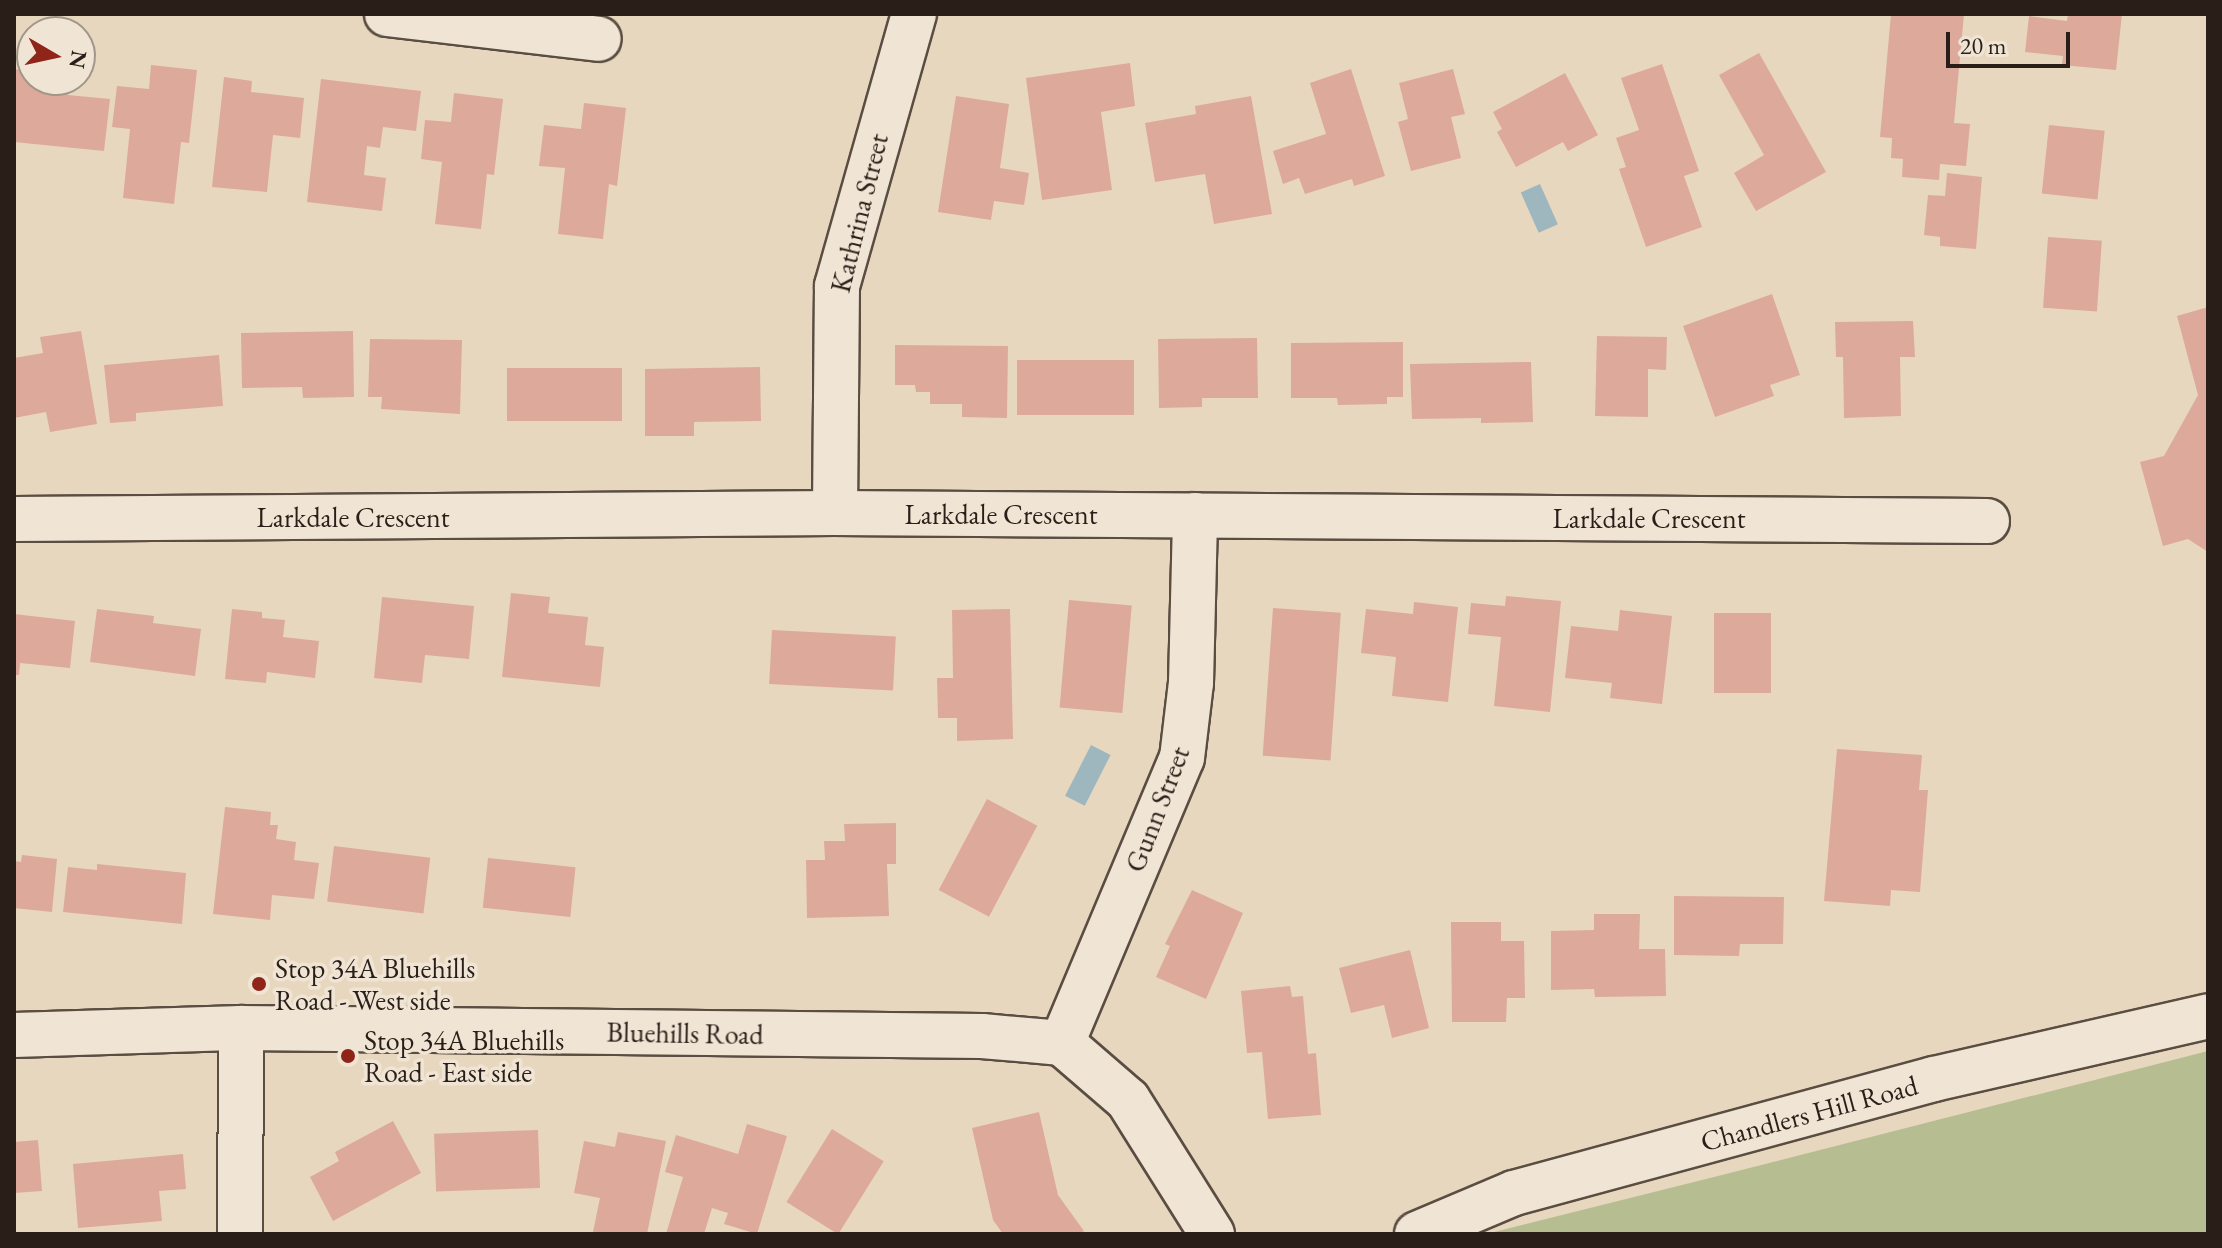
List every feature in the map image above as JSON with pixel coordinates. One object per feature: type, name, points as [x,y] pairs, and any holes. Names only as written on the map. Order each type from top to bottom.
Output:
[{"type":"street","points":[[398,14],[599,39]]},
{"type":"street","name":"Kathrina Street","points":[[835,513],[837,286],[914,14]]},
{"type":"street","name":"Larkdale Crescent","points":[[14,519],[835,513],[1987,521]]},
{"type":"street","name":"Gunn Street","points":[[1062,1043],[1182,758],[1191,683],[1195,515]]},
{"type":"street","name":"Chandlers Hill Road","points":[[1417,1234],[1529,1189],[1934,1079],[2208,1016]]},
{"type":"street","points":[[240,1234],[241,1028]]},
{"type":"street","name":"Bluehills Road","points":[[14,1035],[241,1028],[982,1036],[1062,1043]]},
{"type":"street","points":[[1062,1043],[1128,1100],[1212,1234]]},
{"type":"green space","points":[[2208,1051],[2208,1234],[1486,1234],[1710,1178]]},
{"type":"water","points":[[1540,184],[1558,224],[1539,233],[1521,193]]},
{"type":"water","points":[[1091,745],[1111,755],[1085,806],[1065,796]]},
{"type":"building","points":[[1891,14],[1964,14],[1954,123],[1970,124],[1966,166],[1940,164],[1939,180],[1902,177],[1903,159],[1891,158],[1892,138],[1880,137]]},
{"type":"building","points":[[2068,14],[2122,14],[2116,70],[2062,65],[2063,56],[2025,52],[2029,16],[2067,21]]},
{"type":"building","points":[[1759,53],[1826,172],[1756,211],[1734,173],[1764,155],[1719,75]]},
{"type":"building","points":[[1130,63],[1135,106],[1101,112],[1112,190],[1042,200],[1026,78]]},
{"type":"building","points":[[1662,64],[1699,171],[1684,176],[1702,227],[1646,247],[1619,169],[1626,167],[1616,138],[1639,130],[1621,78]]},
{"type":"building","points":[[151,65],[197,70],[189,143],[181,142],[174,204],[123,198],[130,129],[112,127],[117,86],[149,89]]},
{"type":"building","points":[[14,69],[16,96],[110,99],[104,151],[14,142]]},
{"type":"building","points":[[1351,69],[1385,176],[1354,186],[1352,179],[1305,194],[1299,178],[1283,184],[1273,151],[1326,134],[1310,83]]},
{"type":"building","points":[[1453,69],[1465,114],[1451,117],[1461,158],[1411,171],[1398,122],[1408,119],[1399,83]]},
{"type":"building","points":[[1565,73],[1598,135],[1568,151],[1563,142],[1516,167],[1497,132],[1502,129],[1493,112]]},
{"type":"building","points":[[224,77],[252,81],[251,92],[304,98],[300,138],[273,135],[267,192],[212,187]]},
{"type":"building","points":[[321,79],[421,91],[416,131],[383,127],[380,148],[367,146],[364,175],[386,178],[382,211],[307,202]]},
{"type":"building","points":[[454,93],[503,99],[494,175],[487,174],[481,229],[435,224],[442,162],[421,159],[425,120],[451,122]]},
{"type":"building","points":[[956,96],[1009,104],[1000,168],[1029,173],[1024,205],[994,201],[991,220],[938,212]]},
{"type":"building","points":[[1251,96],[1272,214],[1214,224],[1205,174],[1155,182],[1145,123],[1196,114],[1195,106]]},
{"type":"building","points":[[584,103],[626,108],[617,186],[609,184],[603,239],[558,234],[565,168],[539,166],[544,125],[581,129]]},
{"type":"building","points":[[2049,125],[2105,131],[2097,199],[2042,194]]},
{"type":"building","points":[[1947,173],[1982,177],[1976,249],[1940,246],[1940,237],[1924,235],[1928,195],[1945,196]]},
{"type":"building","points":[[2048,237],[2102,241],[2097,312],[2043,308]]},
{"type":"building","points":[[1772,294],[1800,375],[1770,385],[1774,396],[1715,417],[1683,326]]},
{"type":"building","points":[[2208,307],[2208,552],[2188,539],[2163,546],[2140,462],[2164,456],[2198,395],[2177,316]]},
{"type":"building","points":[[1913,321],[1915,357],[1900,357],[1901,416],[1844,418],[1843,357],[1836,357],[1835,322]]},
{"type":"building","points":[[81,331],[97,424],[50,432],[46,412],[14,418],[14,358],[43,353],[40,337]]},
{"type":"building","points":[[353,331],[354,397],[303,398],[302,387],[242,388],[241,333]]},
{"type":"building","points":[[1597,336],[1667,337],[1666,370],[1648,369],[1648,417],[1595,416]]},
{"type":"building","points":[[1257,338],[1258,398],[1202,398],[1202,407],[1159,408],[1158,339]]},
{"type":"building","points":[[370,339],[462,340],[460,414],[381,409],[382,397],[368,397]]},
{"type":"building","points":[[1403,342],[1403,397],[1387,397],[1387,404],[1338,405],[1337,398],[1291,398],[1291,343]]},
{"type":"building","points":[[895,345],[1008,346],[1007,418],[962,417],[962,404],[930,404],[930,392],[916,392],[915,385],[895,385]]},
{"type":"building","points":[[219,355],[223,406],[136,413],[136,421],[110,423],[104,365]]},
{"type":"building","points":[[1017,360],[1134,360],[1134,415],[1017,415]]},
{"type":"building","points":[[1531,362],[1533,422],[1481,423],[1481,418],[1412,419],[1410,364]]},
{"type":"building","points":[[760,367],[761,421],[694,422],[694,436],[645,436],[645,369]]},
{"type":"building","points":[[507,368],[622,368],[622,421],[507,421]]},
{"type":"building","points":[[511,593],[550,597],[548,613],[588,617],[585,645],[604,647],[600,687],[502,677]]},
{"type":"building","points":[[1506,596],[1561,601],[1550,712],[1494,706],[1501,637],[1468,634],[1471,603],[1505,606]]},
{"type":"building","points":[[382,597],[474,606],[469,659],[425,655],[422,683],[374,678]]},
{"type":"building","points":[[1069,600],[1132,605],[1122,713],[1060,708]]},
{"type":"building","points":[[1414,602],[1458,607],[1448,702],[1392,696],[1396,657],[1361,653],[1366,609],[1413,614]]},
{"type":"building","points":[[1273,608],[1341,613],[1331,760],[1263,756]]},
{"type":"building","points":[[97,609],[154,616],[153,623],[201,629],[195,676],[90,662]]},
{"type":"building","points":[[232,609],[262,612],[262,618],[285,620],[283,637],[319,641],[315,678],[267,672],[266,683],[225,679]]},
{"type":"building","points":[[1010,609],[1013,739],[957,741],[957,718],[938,718],[937,678],[953,678],[952,610]]},
{"type":"building","points":[[1620,610],[1672,616],[1662,704],[1610,698],[1612,683],[1565,678],[1571,626],[1618,631]]},
{"type":"building","points":[[1714,613],[1771,613],[1771,693],[1714,693]]},
{"type":"building","points":[[14,614],[75,621],[70,668],[20,663],[19,675],[14,675]]},
{"type":"building","points":[[772,630],[896,636],[893,690],[769,684]]},
{"type":"building","points":[[1837,749],[1922,755],[1919,790],[1928,790],[1920,892],[1891,890],[1890,906],[1824,901]]},
{"type":"building","points":[[987,799],[1037,826],[989,917],[939,890]]},
{"type":"building","points":[[225,807],[271,812],[270,825],[278,825],[276,839],[296,842],[294,860],[319,863],[314,899],[272,895],[270,920],[213,914]]},
{"type":"building","points":[[896,823],[896,864],[887,864],[889,916],[807,918],[806,860],[825,860],[824,841],[845,841],[844,824]]},
{"type":"building","points":[[334,846],[430,858],[423,913],[327,902]]},
{"type":"building","points":[[22,855],[57,859],[52,912],[14,908],[14,861],[21,862]]},
{"type":"building","points":[[488,858],[576,867],[570,917],[483,908]]},
{"type":"building","points":[[97,864],[186,873],[182,924],[63,912],[68,867],[97,870]]},
{"type":"building","points":[[1192,890],[1243,913],[1206,999],[1156,977],[1170,946],[1165,944]]},
{"type":"building","points":[[1674,896],[1784,897],[1783,944],[1740,944],[1739,956],[1674,955]]},
{"type":"building","points":[[1594,914],[1640,914],[1639,949],[1665,949],[1666,996],[1595,997],[1594,989],[1551,990],[1551,931],[1594,930]]},
{"type":"building","points":[[1451,922],[1501,922],[1501,941],[1524,941],[1525,998],[1507,998],[1506,1022],[1452,1022]]},
{"type":"building","points":[[1410,950],[1429,1028],[1392,1038],[1384,1005],[1351,1013],[1339,968]]},
{"type":"building","points":[[1290,986],[1292,997],[1303,996],[1308,1054],[1316,1053],[1321,1115],[1268,1119],[1262,1052],[1247,1053],[1241,991]]},
{"type":"building","points":[[1039,1112],[1058,1195],[1084,1231],[1080,1234],[1003,1234],[993,1220],[972,1128]]},
{"type":"building","points":[[393,1121],[421,1173],[333,1221],[310,1177],[339,1161],[335,1152]]},
{"type":"building","points":[[747,1124],[787,1136],[757,1234],[724,1224],[728,1213],[712,1208],[704,1234],[666,1234],[683,1177],[665,1172],[676,1135],[738,1154]]},
{"type":"building","points":[[832,1129],[884,1161],[838,1234],[786,1202]]},
{"type":"building","points":[[538,1130],[540,1188],[436,1192],[434,1134]]},
{"type":"building","points":[[618,1132],[666,1141],[647,1234],[593,1232],[600,1198],[574,1193],[584,1141],[615,1147]]},
{"type":"building","points":[[38,1140],[42,1191],[14,1193],[14,1142]]},
{"type":"building","points":[[183,1154],[186,1189],[159,1191],[162,1221],[78,1228],[73,1164]]},
{"type":"place","name":"Stop 34A Bluehills Road - West side","points":[[259,984]]},
{"type":"place","name":"Stop 34A Bluehills Road - East side","points":[[348,1056]]}]
